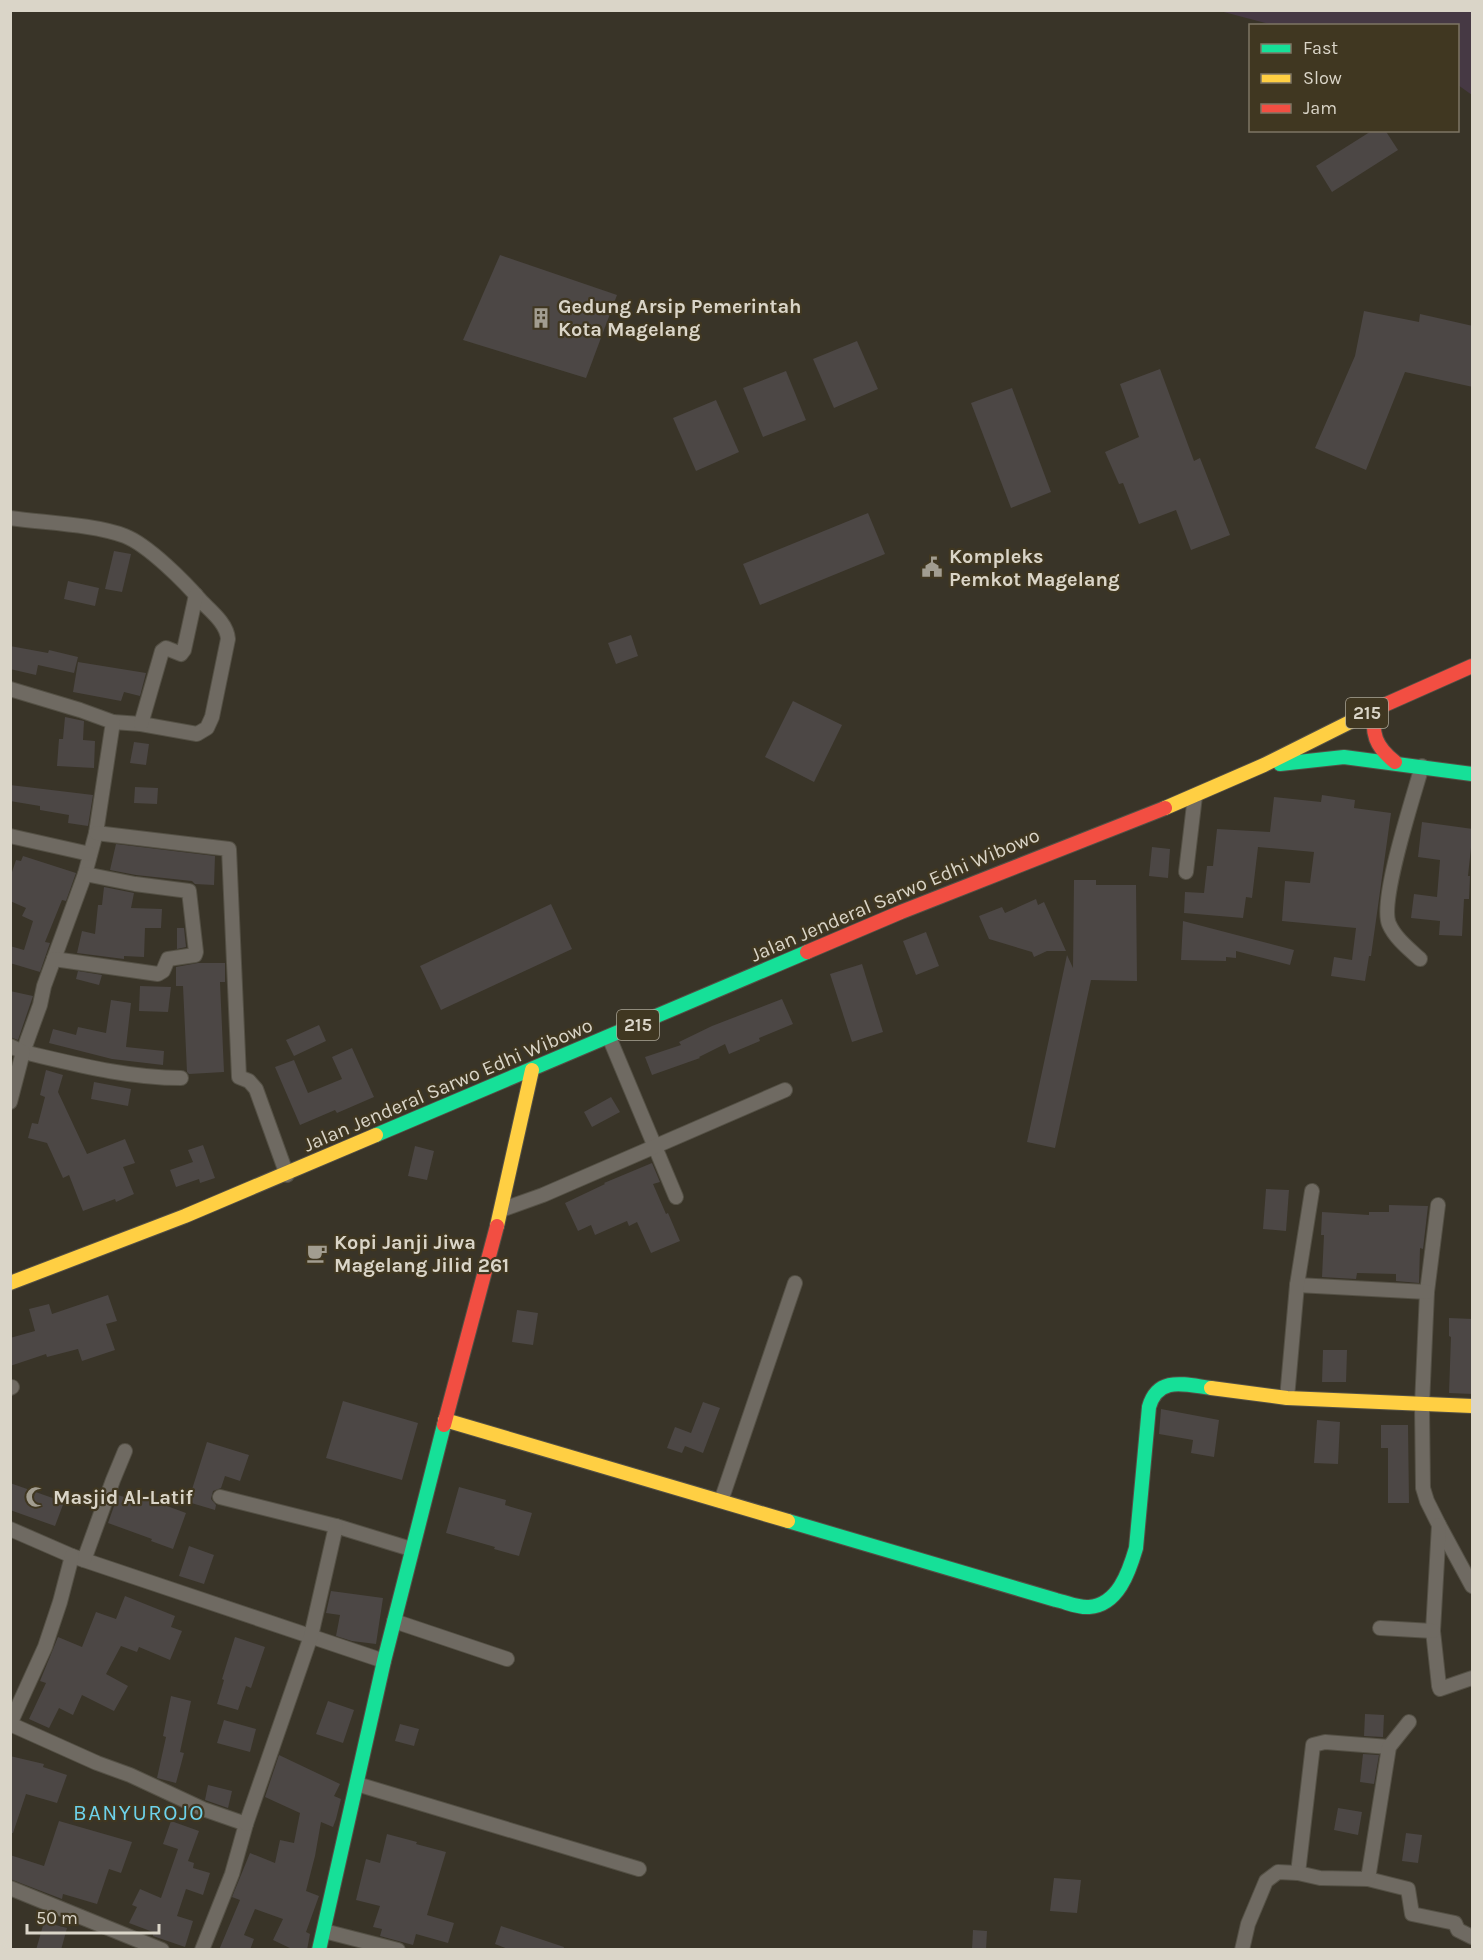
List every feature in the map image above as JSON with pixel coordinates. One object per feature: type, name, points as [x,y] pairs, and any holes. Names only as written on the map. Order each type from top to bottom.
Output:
[{"type":"street","points":[[10,518],[98,530],[125,536],[143,545],[196,594],[226,628],[227,633],[212,717],[207,728],[197,734],[141,724],[114,722],[10,689]]},
{"type":"street","points":[[141,724],[162,651],[166,648],[181,654],[184,650],[196,594]]},
{"type":"street","name":"Jalan Jenderal Sarwo Edhi Wibowo","points":[[10,1283],[185,1216],[901,912],[1195,796],[1264,765],[1376,709],[1473,666]]},
{"type":"street","name":"215","points":[[1376,709],[1373,726],[1375,741],[1395,762]]},
{"type":"street","points":[[10,1102],[17,1049],[54,959],[85,874],[96,833],[114,722]]},
{"type":"street","name":"Jalan Jenderal Sarwo Edhi Wibowo","points":[[1264,765],[1344,757],[1473,774]]},
{"type":"street","points":[[1420,959],[1392,931],[1386,909],[1391,878],[1422,766]]},
{"type":"street","points":[[1186,872],[1195,796]]},
{"type":"street","points":[[96,833],[229,849],[239,1077],[249,1081],[256,1089],[287,1174]]},
{"type":"street","points":[[10,836],[90,854]]},
{"type":"street","points":[[54,959],[158,974],[164,971],[168,959],[195,955],[189,891],[85,874]]},
{"type":"street","points":[[609,1037],[676,1197]]},
{"type":"street","points":[[17,1049],[122,1074],[181,1078]]},
{"type":"street","points":[[319,1950],[411,1549],[501,1210],[532,1070]]},
{"type":"street","points":[[501,1210],[543,1195],[785,1090]]},
{"type":"street","points":[[1287,1398],[1297,1285],[1312,1191]]},
{"type":"street","points":[[1438,1205],[1427,1292],[1422,1405],[1424,1491],[1442,1530],[1473,1586]]},
{"type":"street","points":[[721,1502],[795,1283]]},
{"type":"street","points":[[1297,1285],[1427,1292]]},
{"type":"street","points":[[445,1419],[1056,1600],[1089,1607],[1106,1600],[1115,1593],[1125,1582],[1131,1569],[1136,1548],[1148,1415],[1154,1392],[1161,1386],[1178,1384],[1287,1398],[1473,1406]]},
{"type":"street","points":[[125,1451],[78,1558],[45,1647],[11,1724],[202,1809],[246,1824]]},
{"type":"street","points":[[220,1497],[336,1526],[411,1549]]},
{"type":"street","points":[[202,1950],[232,1874],[246,1824],[311,1636],[336,1526]]},
{"type":"street","points":[[10,1529],[78,1558],[384,1661]]},
{"type":"street","points":[[1442,1530],[1433,1631],[1440,1689],[1473,1678]]},
{"type":"street","points":[[394,1621],[507,1659]]},
{"type":"street","points":[[1380,1628],[1433,1631]]},
{"type":"street","points":[[1368,1879],[1389,1747],[1409,1722]]},
{"type":"street","points":[[1298,1873],[1313,1745],[1325,1742],[1389,1747]]},
{"type":"street","points":[[357,1784],[639,1869]]},
{"type":"street","points":[[1242,1950],[1248,1924],[1266,1881],[1278,1872],[1298,1873],[1320,1878],[1368,1879],[1408,1889],[1412,1914],[1455,1923],[1458,1930],[1473,1937]]},
{"type":"street","points":[[10,1888],[162,1950]]},
{"type":"street","points":[[324,1931],[398,1950]]},
{"type":"shaded area","points":[[1220,11],[1472,11],[1472,95],[1459,86],[1459,24],[1269,24]]},
{"type":"building","points":[[1370,132],[1386,132],[1398,150],[1332,192],[1316,166]]},
{"type":"building","name":"Gedung Arsip Pemerintah Kota Magelang","points":[[500,255],[617,295],[586,378],[463,340]]},
{"type":"building","points":[[1364,311],[1419,322],[1420,314],[1473,326],[1473,387],[1405,372],[1366,470],[1315,448],[1355,356]]},
{"type":"building","points":[[857,341],[878,389],[834,408],[813,359]]},
{"type":"building","points":[[1160,369],[1194,461],[1200,458],[1230,535],[1191,550],[1176,510],[1139,524],[1123,483],[1119,484],[1105,452],[1139,437],[1120,384]]},
{"type":"building","points":[[786,371],[806,420],[763,437],[743,388]]},
{"type":"building","points":[[1012,388],[1051,492],[1011,508],[971,403]]},
{"type":"building","points":[[716,400],[739,452],[696,471],[673,418]]},
{"type":"building","points":[[868,513],[885,554],[760,605],[743,564]]},
{"type":"building","points":[[114,551],[131,554],[122,592],[105,589]]},
{"type":"building","points":[[68,581],[99,588],[95,606],[64,599]]},
{"type":"building","points":[[631,635],[638,656],[616,664],[608,643]]},
{"type":"building","points":[[10,646],[48,653],[49,650],[78,657],[74,673],[38,665],[36,675],[10,669]]},
{"type":"building","points":[[78,662],[146,673],[140,696],[124,692],[121,701],[73,692]]},
{"type":"building","points":[[793,701],[842,725],[814,782],[765,757]]},
{"type":"building","points":[[65,717],[84,721],[83,740],[95,741],[94,768],[57,766],[59,739],[63,739]]},
{"type":"building","points":[[134,742],[149,744],[146,765],[130,763]]},
{"type":"building","points":[[10,785],[93,795],[88,826],[68,823],[69,815],[40,810],[40,806],[10,801]]},
{"type":"building","points":[[135,787],[158,788],[157,804],[134,803]]},
{"type":"building","points":[[1322,795],[1355,800],[1354,808],[1391,813],[1371,956],[1369,956],[1365,981],[1331,976],[1334,957],[1352,960],[1356,928],[1282,921],[1285,881],[1310,883],[1314,852],[1258,847],[1252,898],[1246,897],[1243,918],[1184,913],[1185,892],[1204,893],[1207,866],[1213,866],[1217,829],[1270,832],[1274,797],[1321,802]]},
{"type":"building","points":[[1422,822],[1473,829],[1468,876],[1470,876],[1469,899],[1464,899],[1462,936],[1439,935],[1440,921],[1411,918],[1414,894],[1437,897],[1440,860],[1418,857]]},
{"type":"building","points":[[116,844],[215,856],[214,885],[110,870]]},
{"type":"building","points":[[1152,847],[1170,849],[1168,878],[1149,876]]},
{"type":"building","points":[[23,856],[76,873],[66,901],[62,900],[45,942],[50,943],[40,972],[10,963],[10,946],[24,950],[33,921],[22,916],[26,908],[10,901],[10,878],[16,860],[21,861]]},
{"type":"building","points":[[1074,880],[1096,880],[1096,885],[1136,885],[1137,981],[1091,980],[1055,1148],[1027,1142],[1067,955],[1073,968]]},
{"type":"building","points":[[104,887],[134,893],[131,908],[162,909],[161,928],[145,928],[144,957],[124,956],[124,959],[77,953],[82,931],[95,934],[98,905],[102,905]]},
{"type":"building","points":[[1036,899],[1038,905],[1044,902],[1066,951],[1047,951],[1034,957],[1032,952],[989,939],[979,916],[1002,907],[1005,913]]},
{"type":"building","points":[[551,904],[572,949],[441,1010],[420,966]]},
{"type":"building","points":[[1183,921],[1294,950],[1290,965],[1236,951],[1236,958],[1226,957],[1226,961],[1181,960]]},
{"type":"building","points":[[177,928],[184,928],[186,947],[177,949]]},
{"type":"building","points":[[926,932],[939,966],[916,975],[903,941]]},
{"type":"building","points":[[198,963],[225,963],[225,982],[220,982],[224,1072],[189,1074],[187,1072],[183,986],[176,986],[176,967]]},
{"type":"building","points":[[862,964],[883,1032],[852,1042],[830,974]]},
{"type":"building","points":[[78,971],[102,975],[99,985],[76,979]]},
{"type":"building","points":[[140,986],[171,987],[168,1012],[139,1011]]},
{"type":"building","points":[[10,991],[33,996],[18,1040],[10,1037]]},
{"type":"building","points":[[782,999],[793,1024],[729,1054],[725,1044],[700,1058],[652,1075],[645,1057],[681,1045],[679,1042],[712,1026]]},
{"type":"building","points":[[111,1000],[131,1003],[126,1047],[164,1051],[163,1065],[112,1059],[49,1043],[53,1029],[76,1035],[78,1027],[106,1033]]},
{"type":"building","points":[[319,1025],[326,1041],[294,1056],[286,1040]]},
{"type":"building","points":[[352,1048],[374,1097],[337,1113],[335,1110],[300,1125],[275,1067],[294,1060],[308,1093],[342,1079],[332,1057]]},
{"type":"building","points":[[46,1070],[63,1075],[58,1092],[87,1154],[125,1139],[135,1163],[123,1167],[134,1194],[116,1202],[115,1199],[83,1211],[69,1175],[63,1178],[47,1143],[28,1138],[32,1123],[38,1124],[45,1097],[40,1095]]},
{"type":"building","points":[[94,1082],[131,1089],[128,1106],[91,1099]]},
{"type":"building","points":[[611,1097],[620,1112],[592,1127],[584,1112]]},
{"type":"building","points":[[203,1145],[215,1178],[200,1183],[199,1179],[176,1187],[170,1170],[193,1162],[188,1150]]},
{"type":"building","points":[[415,1146],[434,1151],[427,1180],[408,1176]]},
{"type":"building","points":[[652,1163],[660,1182],[653,1184],[680,1241],[651,1253],[637,1222],[629,1226],[627,1221],[595,1235],[591,1225],[578,1231],[565,1203],[604,1183]]},
{"type":"building","points":[[1266,1189],[1289,1190],[1286,1231],[1263,1229]]},
{"type":"building","points":[[1389,1205],[1428,1206],[1423,1249],[1420,1248],[1419,1283],[1396,1281],[1396,1274],[1357,1273],[1356,1279],[1322,1277],[1324,1235],[1321,1235],[1322,1212],[1369,1215],[1369,1212],[1389,1212]]},
{"type":"building","points":[[108,1295],[117,1321],[106,1324],[115,1350],[82,1361],[78,1349],[47,1357],[46,1354],[10,1366],[10,1338],[35,1331],[29,1309],[49,1304],[52,1314]]},
{"type":"building","points":[[517,1310],[538,1313],[533,1345],[512,1342]]},
{"type":"building","points":[[1449,1318],[1473,1319],[1473,1394],[1449,1393],[1451,1337],[1449,1336]]},
{"type":"building","points":[[1323,1350],[1347,1350],[1346,1382],[1322,1382]]},
{"type":"building","points":[[343,1401],[418,1423],[402,1480],[326,1458]]},
{"type":"building","points":[[703,1402],[720,1408],[703,1453],[685,1446],[682,1453],[667,1448],[675,1427],[691,1433]]},
{"type":"building","points":[[1161,1409],[1219,1420],[1214,1457],[1191,1453],[1193,1440],[1159,1434]]},
{"type":"building","points":[[1317,1420],[1340,1422],[1338,1464],[1314,1463]]},
{"type":"building","points":[[1381,1425],[1408,1425],[1409,1503],[1388,1503],[1388,1448],[1381,1448]]},
{"type":"building","points":[[207,1442],[249,1455],[240,1481],[225,1476],[221,1488],[213,1491],[211,1499],[216,1505],[215,1510],[188,1502]]},
{"type":"building","points":[[10,1483],[64,1502],[55,1526],[10,1510]]},
{"type":"building","points":[[459,1487],[506,1500],[505,1505],[532,1513],[519,1556],[446,1533]]},
{"type":"building","points":[[129,1492],[186,1513],[173,1549],[108,1523],[118,1495],[127,1498]]},
{"type":"building","points":[[189,1546],[214,1555],[204,1584],[179,1576]]},
{"type":"building","points":[[331,1591],[383,1598],[376,1644],[336,1636],[340,1615],[326,1613]]},
{"type":"building","points":[[125,1596],[175,1616],[171,1627],[182,1631],[170,1660],[139,1647],[137,1652],[121,1646],[106,1674],[128,1686],[114,1711],[82,1695],[73,1715],[59,1708],[49,1728],[29,1719],[46,1683],[40,1681],[58,1637],[82,1647],[96,1612],[116,1619]]},
{"type":"building","points":[[235,1637],[265,1647],[251,1688],[246,1686],[238,1710],[217,1704]]},
{"type":"building","points":[[171,1696],[191,1701],[180,1752],[184,1753],[176,1783],[157,1778],[166,1737],[163,1736]]},
{"type":"building","points":[[328,1701],[354,1710],[343,1743],[316,1734]]},
{"type":"building","points":[[1365,1714],[1384,1715],[1383,1737],[1364,1736]]},
{"type":"building","points":[[224,1720],[256,1729],[250,1752],[217,1743]]},
{"type":"building","points":[[400,1724],[419,1729],[414,1746],[395,1741]]},
{"type":"building","points":[[1363,1754],[1379,1755],[1374,1784],[1360,1782]]},
{"type":"building","points":[[279,1755],[340,1784],[334,1796],[341,1799],[336,1819],[333,1827],[321,1822],[306,1891],[319,1896],[306,1932],[310,1934],[307,1950],[294,1950],[273,1940],[283,1919],[255,1909],[244,1935],[254,1939],[250,1950],[219,1950],[240,1900],[232,1897],[250,1853],[275,1863],[280,1840],[294,1843],[300,1813],[265,1797]]},
{"type":"building","points":[[10,1756],[44,1764],[43,1767],[67,1775],[57,1803],[26,1794],[13,1833],[10,1833]]},
{"type":"building","points":[[208,1785],[232,1791],[228,1808],[205,1800]]},
{"type":"building","points":[[1338,1808],[1362,1812],[1358,1835],[1334,1830]]},
{"type":"building","points":[[59,1821],[132,1842],[121,1873],[109,1869],[97,1904],[63,1894],[62,1899],[10,1879],[10,1855],[44,1866]]},
{"type":"building","points":[[171,1821],[199,1831],[188,1861],[194,1863],[193,1868],[210,1873],[203,1895],[186,1889],[177,1916],[193,1921],[185,1947],[153,1936],[153,1932],[129,1923],[137,1907],[132,1905],[140,1889],[161,1898],[178,1849],[163,1844]]},
{"type":"building","points":[[1406,1833],[1422,1835],[1418,1863],[1402,1861]]},
{"type":"building","points":[[387,1834],[446,1852],[427,1915],[454,1923],[448,1943],[416,1934],[413,1945],[380,1936],[382,1929],[373,1927],[380,1906],[356,1900],[366,1859],[380,1863]]},
{"type":"building","points":[[1054,1878],[1081,1880],[1077,1913],[1050,1911]]},
{"type":"building","points":[[44,1922],[67,1928],[61,1950],[36,1950]]},
{"type":"building","points":[[501,1926],[564,1947],[563,1950],[511,1950],[495,1944]]},
{"type":"building","points":[[973,1930],[987,1931],[986,1950],[972,1950]]},
{"type":"traffic: fast","points":[[1280,764],[1344,757],[1472,774]]},
{"type":"traffic: fast","points":[[376,1135],[807,952]]},
{"type":"traffic: fast","points":[[788,1521],[1072,1605],[1085,1607],[1099,1605],[1115,1594],[1121,1586],[1136,1548],[1149,1407],[1153,1397],[1159,1390],[1174,1384],[1211,1388]]},
{"type":"traffic: fast","points":[[319,1950],[384,1661],[444,1425]]},
{"type":"traffic: slow","points":[[1165,808],[1264,765],[1382,706]]},
{"type":"traffic: slow","points":[[497,1226],[532,1070]]},
{"type":"traffic: slow","points":[[10,1283],[185,1216],[376,1135]]},
{"type":"traffic: slow","points":[[1211,1388],[1287,1398],[1472,1406]]},
{"type":"traffic: slow","points":[[445,1420],[788,1521]]},
{"type":"traffic: jam","points":[[1382,706],[1472,666]]},
{"type":"traffic: jam","points":[[1376,709],[1374,718],[1376,739],[1383,751],[1395,762]]},
{"type":"traffic: jam","points":[[807,952],[901,912],[1165,808]]},
{"type":"traffic: jam","points":[[444,1425],[497,1226]]},
{"type":"place","name":"Gedung Arsip Pemerintah Kota Magelang","points":[[541,318]]},
{"type":"place","name":"Kompleks Pemkot Magelang","points":[[932,567]]},
{"type":"place","name":"Kopi Janji Jiwa Magelang Jilid 261","points":[[317,1253]]},
{"type":"place","name":"Masjid Al-Latif","points":[[36,1497]]},
{"type":"district","name":"BANYUROJO","points":[[139,1813]]}]
